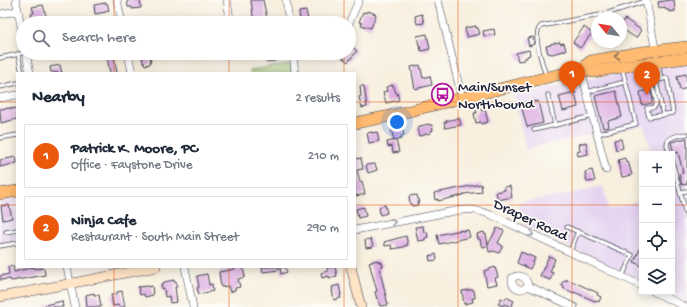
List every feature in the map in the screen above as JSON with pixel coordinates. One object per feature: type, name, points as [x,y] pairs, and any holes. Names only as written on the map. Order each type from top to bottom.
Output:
[{"type":"main road","points":[[581,69],[594,72],[622,66],[687,47]]},
{"type":"main road","points":[[356,123],[546,78],[581,69],[591,61],[621,55],[687,58]]},
{"type":"main road","points":[[0,194],[16,190]]},
{"type":"street","points":[[16,0],[19,16]]},
{"type":"street","points":[[117,0],[120,16]]},
{"type":"street","points":[[227,0],[230,16]]},
{"type":"street","points":[[286,0],[288,16]]},
{"type":"street","points":[[352,16],[359,0]]},
{"type":"street","points":[[438,0],[462,98]]},
{"type":"street","points":[[646,1],[657,56]]},
{"type":"street","points":[[0,14],[18,11]]},
{"type":"street","points":[[27,60],[30,72]]},
{"type":"street","points":[[129,60],[132,72]]},
{"type":"street","points":[[294,60],[295,72]]},
{"type":"street","points":[[581,69],[606,170]]},
{"type":"street","points":[[0,98],[16,95]]},
{"type":"street","name":"Draper Road","points":[[356,230],[463,209],[485,212],[639,285]]},
{"type":"street","points":[[67,268],[75,307]]},
{"type":"street","points":[[0,297],[151,268]]},
{"type":"street","points":[[185,268],[193,307]]},
{"type":"street","points":[[351,268],[361,307]]},
{"type":"street","points":[[528,286],[574,307]]},
{"type":"street","points":[[660,295],[686,307]]},
{"type":"lane","points":[[546,78],[536,35],[541,26],[605,14],[646,1]]},
{"type":"lane","points":[[0,58],[16,54]]},
{"type":"lane","points":[[657,56],[658,80],[663,115]]},
{"type":"lane","points":[[19,60],[22,72]]},
{"type":"lane","points":[[597,134],[636,124],[622,66]]},
{"type":"lane","points":[[667,78],[673,113],[649,117],[647,108],[656,105],[656,102],[654,89],[649,82],[658,80],[667,78]]},
{"type":"lane","points":[[587,92],[626,82]]},
{"type":"lane","points":[[0,87],[16,83]]},
{"type":"lane","points":[[548,96],[555,125]]},
{"type":"lane","points":[[534,130],[593,116]]},
{"type":"lane","points":[[669,151],[667,144],[670,138],[687,134]]},
{"type":"lane","points":[[0,138],[16,135]]},
{"type":"lane","points":[[675,173],[687,218]]},
{"type":"lane","points":[[680,192],[687,191]]},
{"type":"lane","points":[[567,228],[632,255],[622,277]]},
{"type":"lane","points":[[6,232],[16,230]]},
{"type":"lane","points":[[569,252],[578,232]]},
{"type":"lane","points":[[0,246],[16,243]]},
{"type":"shaded area","points":[[687,64],[687,302],[672,295],[675,295],[675,151],[651,151],[644,125],[601,135],[589,135],[526,150],[514,95],[632,71]]},
{"type":"shaded area","points":[[603,186],[608,209],[639,201],[639,280],[525,226],[518,202],[560,196]]},
{"type":"shaded area","points":[[16,198],[16,240],[0,244],[0,201]]},
{"type":"green space","points":[[292,63],[293,72],[250,72],[250,70]]},
{"type":"building","points":[[127,0],[140,0],[141,8],[132,9],[132,7],[128,7]]},
{"type":"building","points":[[251,0],[263,0],[266,16],[253,16]]},
{"type":"building","points":[[674,0],[675,11],[669,12],[669,10],[666,10],[665,7],[659,8],[658,2]]},
{"type":"building","points":[[107,3],[109,10],[95,14],[94,5]]},
{"type":"building","points":[[43,5],[46,16],[32,16],[31,14],[34,13],[32,7]]},
{"type":"building","points":[[306,11],[307,16],[299,16],[299,12]]},
{"type":"building","points":[[367,11],[376,14],[371,28],[361,25],[362,23],[359,22],[363,12],[366,13]]},
{"type":"building","points":[[422,14],[424,23],[417,24],[415,16]]},
{"type":"building","points":[[627,20],[641,30],[636,38],[627,32]]},
{"type":"building","points":[[476,26],[480,34],[467,37],[465,28]]},
{"type":"building","points":[[584,27],[591,32],[580,48],[573,42]]},
{"type":"building","points":[[494,29],[495,35],[484,36],[483,31]]},
{"type":"building","points":[[427,34],[430,49],[421,51],[417,36]]},
{"type":"building","points":[[533,37],[534,44],[529,46],[527,38]]},
{"type":"building","points":[[560,42],[560,44],[564,43],[566,50],[552,54],[548,53],[546,46]]},
{"type":"building","points":[[529,50],[530,55],[527,56],[527,58],[518,61],[516,53]]},
{"type":"building","points":[[108,60],[115,60],[117,72],[110,72]]},
{"type":"building","points":[[143,60],[151,60],[150,64],[145,65],[144,62],[143,63]]},
{"type":"building","points":[[266,60],[275,61],[266,62]]},
{"type":"building","points":[[60,65],[62,72],[51,72],[50,67]]},
{"type":"building","points":[[420,65],[423,78],[430,76],[432,85],[415,89],[411,67]]},
{"type":"building","points":[[686,74],[687,88],[680,90],[677,76]]},
{"type":"building","points":[[393,85],[399,100],[386,103],[383,92],[387,91],[386,87]]},
{"type":"building","points":[[360,86],[364,86],[367,107],[362,108],[361,106],[359,97],[361,96]]},
{"type":"building","points":[[650,90],[653,99],[652,103],[642,105],[640,92]]},
{"type":"building","points":[[616,91],[622,117],[608,121],[609,127],[603,128],[595,96]]},
{"type":"building","points":[[575,92],[578,107],[563,111],[559,96]]},
{"type":"building","points":[[538,101],[543,123],[527,127],[521,105]]},
{"type":"building","points":[[16,108],[16,119],[1,123],[0,109]]},
{"type":"building","points":[[481,109],[482,111],[485,110],[488,122],[481,124],[481,122],[476,123],[474,113],[477,113],[476,110]]},
{"type":"building","points":[[459,118],[461,125],[445,128],[444,122]]},
{"type":"building","points":[[429,124],[432,125],[433,130],[430,131],[431,133],[419,136],[417,128]]},
{"type":"building","points":[[401,125],[404,135],[401,136],[401,139],[394,141],[391,129]]},
{"type":"building","points":[[377,132],[379,141],[369,143],[367,133]]},
{"type":"building","points":[[687,138],[687,184],[682,185],[679,174],[683,173],[678,152],[675,153],[673,151],[671,142]]},
{"type":"building","points":[[621,139],[623,148],[616,150],[614,140]]},
{"type":"building","points":[[396,140],[399,152],[393,153],[392,146],[388,147],[387,142]]},
{"type":"building","points":[[586,142],[588,154],[578,156],[577,152],[580,151],[579,144]]},
{"type":"building","points":[[16,157],[16,163],[0,167],[0,160]]},
{"type":"building","points":[[361,158],[363,169],[357,170],[360,182],[362,181],[365,194],[356,196],[356,159]]},
{"type":"building","points":[[625,158],[626,162],[628,161],[632,175],[622,177],[618,160]]},
{"type":"building","points":[[375,164],[377,170],[368,173],[366,165]]},
{"type":"building","points":[[592,170],[595,181],[587,182],[585,172]]},
{"type":"building","points":[[481,184],[482,192],[463,194],[438,201],[438,199],[435,200],[434,193]]},
{"type":"building","points":[[510,186],[512,197],[498,200],[496,192],[505,190],[504,187]]},
{"type":"building","points":[[417,195],[419,203],[417,203],[418,205],[412,206],[410,204],[409,196]]},
{"type":"building","points":[[9,205],[12,218],[3,220],[1,206]]},
{"type":"building","points":[[385,205],[387,213],[380,215],[379,207]]},
{"type":"building","points":[[364,207],[366,216],[358,218],[356,209]]},
{"type":"building","points":[[423,226],[424,233],[427,232],[428,237],[425,238],[425,240],[418,241],[415,227]]},
{"type":"building","points":[[497,228],[504,231],[498,243],[503,246],[499,253],[494,251],[489,252],[488,246],[483,247],[481,245],[477,234],[484,232],[485,235],[486,234],[488,245]]},
{"type":"building","points":[[468,230],[470,237],[439,244],[437,235]]},
{"type":"building","points":[[406,236],[408,245],[404,247],[392,249],[391,245],[385,246],[384,242]]},
{"type":"building","points":[[371,239],[373,247],[366,248],[365,240]]},
{"type":"building","points":[[639,251],[639,264],[634,262]]},
{"type":"building","points":[[521,252],[535,258],[530,269],[517,263]]},
{"type":"building","points":[[436,254],[437,260],[430,261],[429,256]]},
{"type":"building","points":[[549,256],[555,259],[550,272],[553,273],[550,280],[540,276]]},
{"type":"building","points":[[378,260],[378,262],[381,261],[383,266],[380,267],[380,271],[388,305],[380,306],[375,292],[377,291],[369,262]]},
{"type":"building","points":[[13,266],[14,272],[30,268],[44,268],[45,275],[11,281],[10,279],[0,280],[0,276],[9,274],[8,267]]},
{"type":"building","points":[[495,267],[498,277],[495,278],[497,284],[487,286],[484,271]]},
{"type":"building","points":[[243,268],[245,277],[238,279],[240,287],[235,288],[235,290],[230,292],[228,286],[221,287],[219,272]]},
{"type":"building","points":[[262,268],[279,268],[279,270],[263,272]]},
{"type":"building","points":[[280,268],[285,268],[287,272],[281,274]]},
{"type":"building","points":[[327,268],[335,268],[337,276],[322,278],[321,273],[328,271]]},
{"type":"building","points":[[207,274],[209,285],[212,284],[213,291],[199,294],[197,288],[199,287],[197,276]]},
{"type":"building","points":[[567,279],[598,293],[597,295],[601,297],[599,302],[563,288],[564,287],[561,285],[564,280],[567,281]]},
{"type":"building","points":[[174,280],[174,282],[176,281],[177,287],[175,287],[177,302],[170,303],[169,296],[165,297],[164,288],[162,289],[161,284]]},
{"type":"building","points":[[339,285],[341,298],[334,300],[332,287]]},
{"type":"building","points":[[152,286],[153,295],[145,297],[144,294],[140,295],[138,287]]},
{"type":"building","points":[[474,290],[475,298],[472,298],[473,302],[464,304],[462,291]]},
{"type":"building","points":[[122,291],[125,307],[119,307],[118,305],[113,306],[111,295]]},
{"type":"building","points":[[94,293],[94,295],[99,295],[101,307],[87,307],[86,295]]},
{"type":"building","points":[[506,297],[514,301],[511,307],[504,304],[503,306],[498,304],[501,298],[505,300]]},
{"type":"building","points":[[62,301],[63,307],[45,307],[45,305]]},
{"type":"place","name":"Patrick K. Moore, PC","points":[[572,94]]},
{"type":"place","name":"Main/Sunset Northbound","points":[[442,95]]},
{"type":"place","name":"Ninja Cafe","points":[[647,95]]}]
